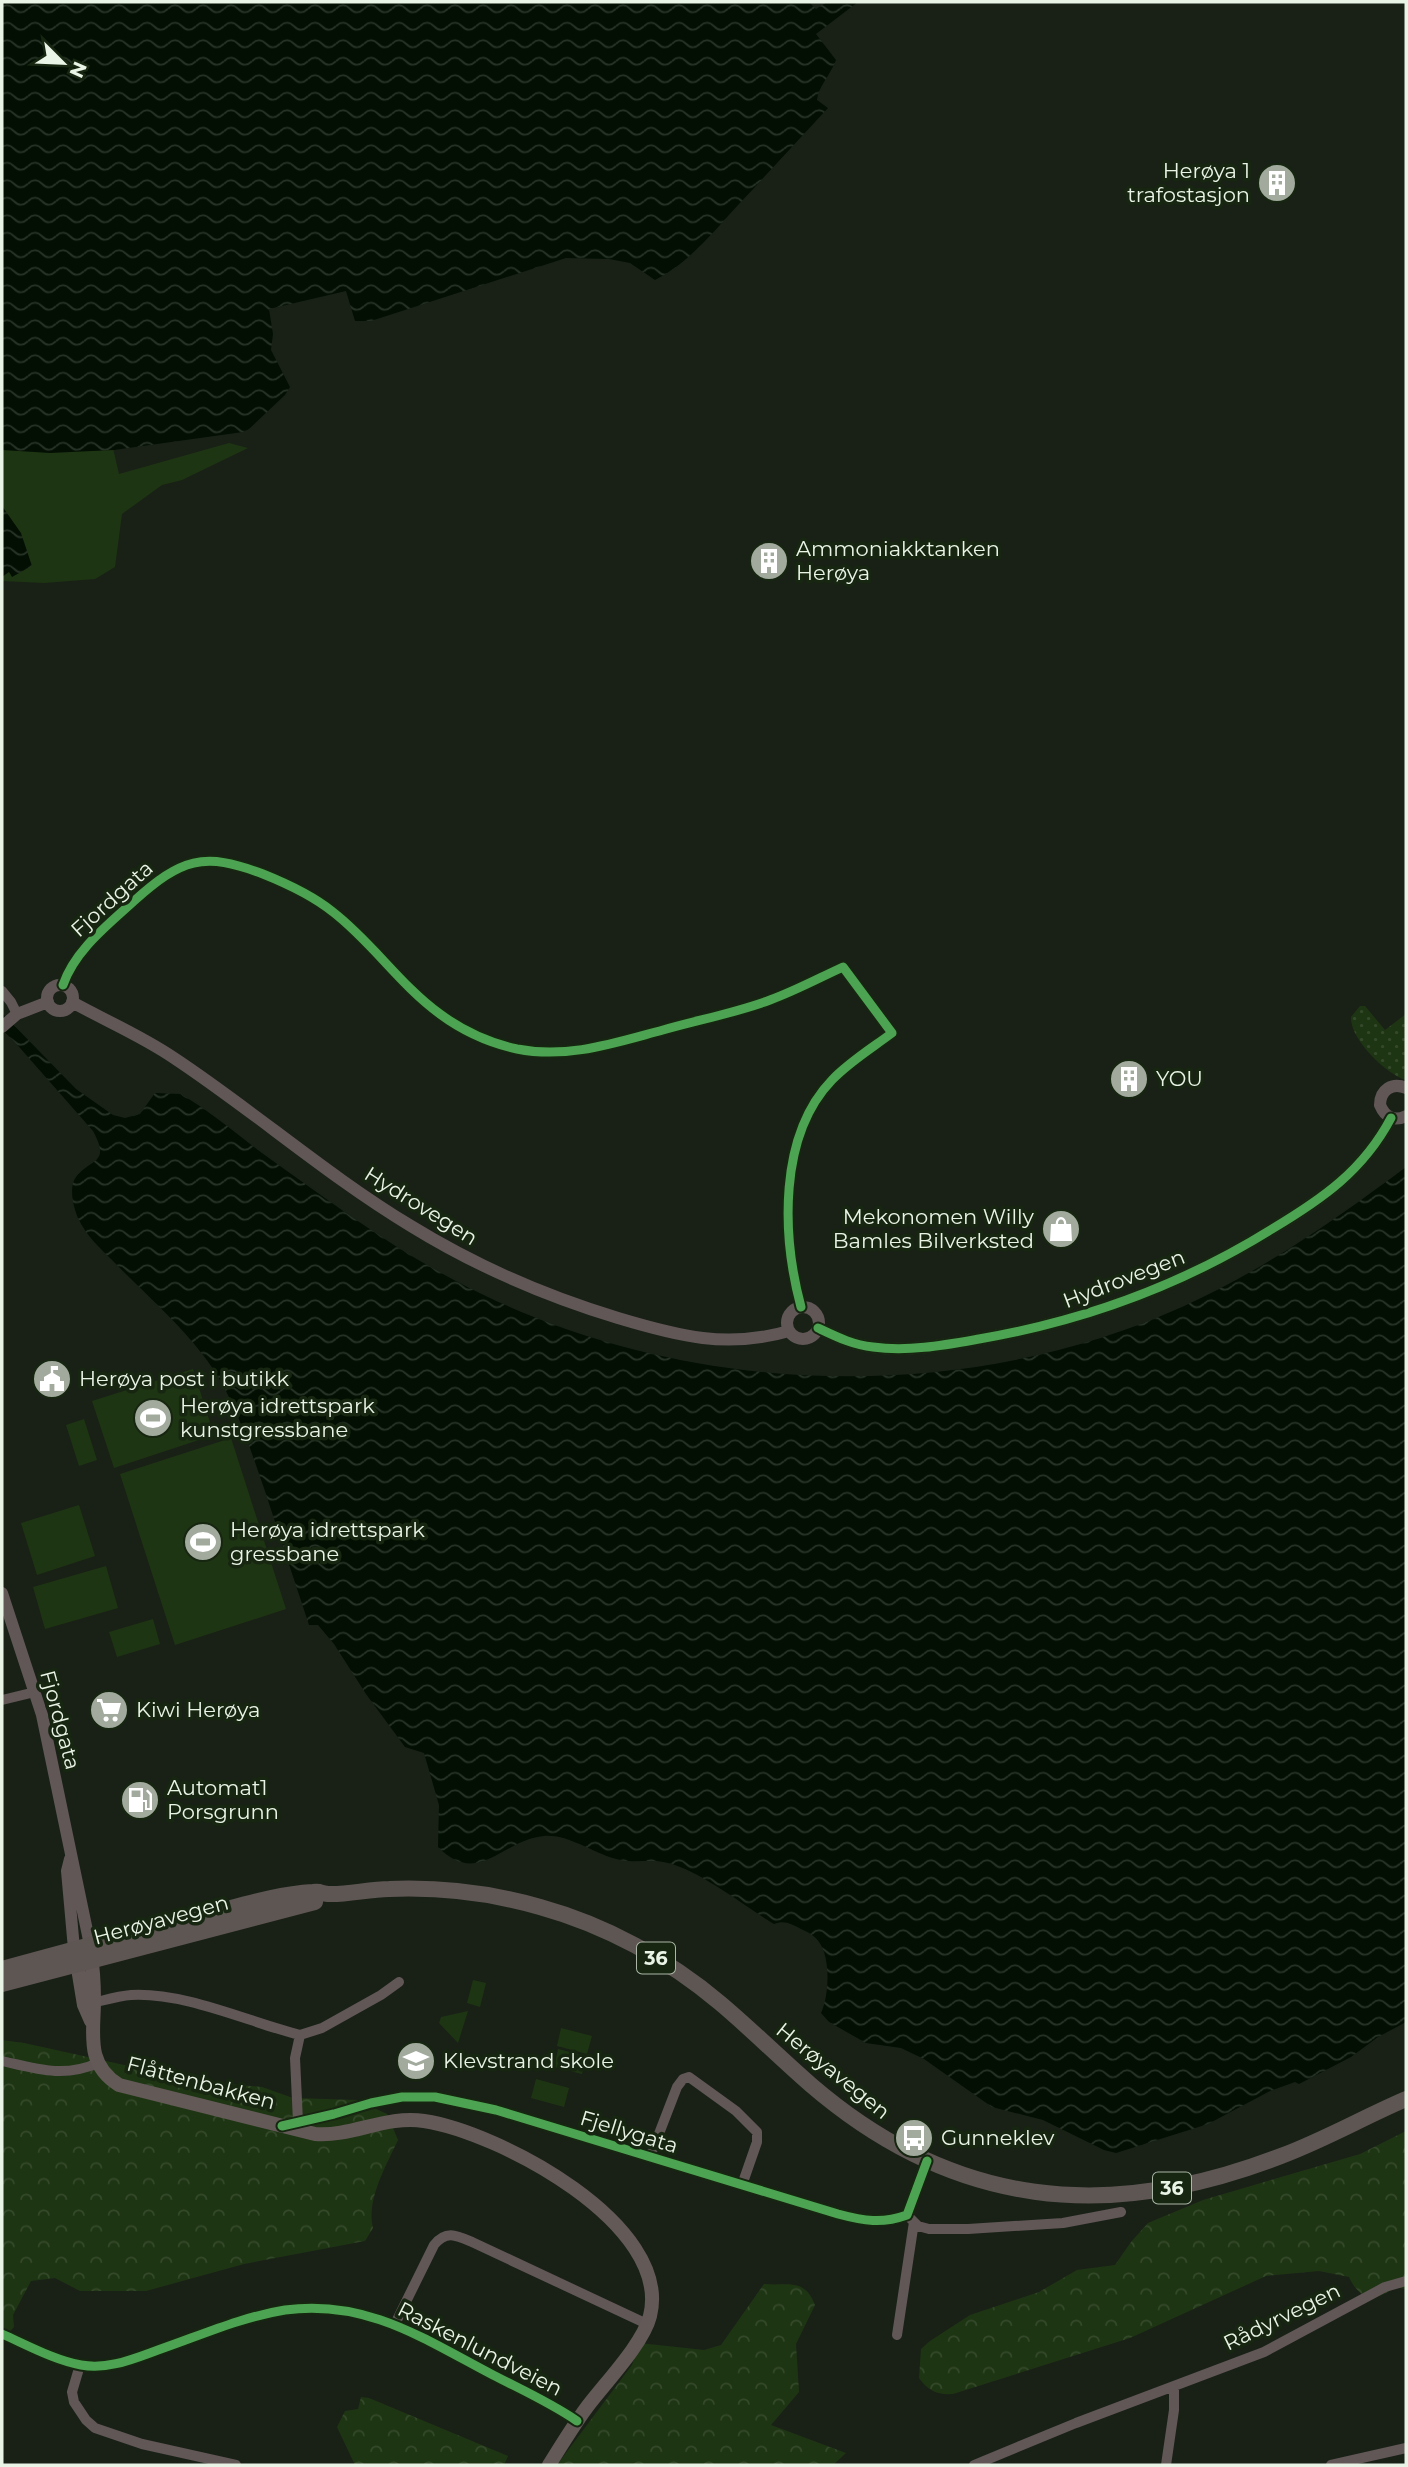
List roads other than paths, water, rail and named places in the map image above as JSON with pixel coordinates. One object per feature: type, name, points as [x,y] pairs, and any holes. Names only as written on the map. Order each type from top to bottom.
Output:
[{"type":"highway","name":"Herøyavegen","points":[[2,1984],[83,1954],[267,1900],[315,1892],[330,1894],[403,1888],[473,1893],[538,1906],[605,1931],[653,1956],[694,1983],[846,2113],[882,2138],[927,2161],[968,2177],[1038,2193],[1083,2197],[1128,2195],[1204,2180],[1282,2156],[1406,2099]]},
{"type":"highway","name":"Herøyavegen","points":[[2,1969],[83,1954]]},
{"type":"main road","name":"Flåttenbakken","points":[[83,1954],[98,2063],[108,2077],[127,2088],[282,2126],[327,2134],[395,2120],[426,2121],[462,2131],[519,2157],[582,2194],[606,2214],[630,2240],[643,2262],[651,2285],[652,2306],[647,2324],[639,2339],[577,2421],[549,2465]]},
{"type":"street","name":"Fjordgata","points":[[63,985],[71,965],[86,947],[153,883],[182,866],[204,860],[225,862],[250,870],[311,897],[343,920],[422,1000],[442,1016],[488,1040],[530,1051],[571,1052],[602,1047],[769,1000],[843,967],[892,1033],[832,1080],[814,1103],[797,1141],[790,1171],[789,1211],[793,1268],[801,1307]]},
{"type":"street","points":[[63,985],[72,994],[72,1002],[69,1007],[54,1009],[48,1002],[50,989],[63,985]]},
{"type":"street","points":[[2,991],[11,1002],[9,1020]]},
{"type":"street","points":[[9,1020],[48,1002]]},
{"type":"street","name":"Hydrovegen","points":[[72,1002],[173,1057],[409,1225],[505,1277],[592,1311],[679,1334],[737,1342],[789,1331]]},
{"type":"street","points":[[1406,1088],[1395,1085],[1382,1094],[1380,1105],[1391,1118],[1406,1116]]},
{"type":"street","name":"Hydrovegen","points":[[818,1328],[849,1343],[876,1348],[927,1347],[1043,1327],[1157,1289],[1230,1254],[1325,1195],[1363,1162],[1391,1118]]},
{"type":"street","points":[[801,1307],[811,1309],[816,1312],[818,1328],[812,1337],[802,1339],[789,1331],[787,1319],[790,1313],[801,1307]]},
{"type":"street","name":"Fjordgata","points":[[2,1593],[35,1692],[57,1784],[70,1859],[67,1871],[83,1954]]},
{"type":"street","points":[[2,1700],[35,1692]]},
{"type":"street","points":[[89,2004],[130,1995],[158,1996],[239,2015],[300,2035],[321,2028],[399,1982]]},
{"type":"street","points":[[298,2122],[295,2058],[300,2035]]},
{"type":"street","points":[[2,2060],[60,2073],[82,2070],[98,2063]]},
{"type":"street","name":"Fjellygata","points":[[650,2157],[677,2087],[683,2079],[689,2077],[736,2111],[757,2132],[757,2142],[742,2185]]},
{"type":"street","name":"Fjellygata","points":[[282,2126],[402,2097],[435,2097],[496,2110],[866,2221],[911,2219],[918,2226],[936,2229],[1013,2228],[1084,2220],[1121,2212]]},
{"type":"street","points":[[897,2335],[911,2219],[927,2161]]},
{"type":"street","points":[[395,2324],[434,2245],[438,2239],[448,2234],[455,2234],[647,2324]]},
{"type":"street","name":"Rådyrvegen","points":[[974,2465],[1264,2352],[1385,2287],[1406,2281]]},
{"type":"street","name":"Raskenlundveien","points":[[2,2334],[80,2365],[97,2366],[131,2361],[246,2319],[286,2310],[319,2308],[348,2311],[395,2324],[551,2404],[577,2421]]},
{"type":"street","points":[[80,2365],[72,2392],[74,2402],[95,2428],[142,2444],[236,2465]]},
{"type":"street","points":[[1166,2465],[1174,2410],[1174,2386]]},
{"type":"street","points":[[1331,2465],[1406,2448]]},
{"type":"water","points":[[2,2],[809,2],[816,9],[827,2],[858,2],[816,34],[836,60],[817,100],[828,108],[700,246],[679,265],[655,280],[630,263],[609,259],[566,258],[371,321],[355,321],[346,291],[269,309],[273,334],[271,350],[290,387],[249,429],[114,450],[50,453],[2,450]]},
{"type":"water","points":[[2,506],[21,533],[32,566],[12,577],[9,572],[2,577]]},
{"type":"water","points":[[2,1013],[76,1089],[113,1115],[125,1118],[140,1114],[155,1093],[180,1094],[212,1114],[356,1220],[454,1280],[539,1319],[628,1348],[721,1367],[815,1376],[910,1374],[1003,1362],[1095,1340],[1182,1307],[1242,1277],[1326,1225],[1406,1167],[1406,2022],[1378,2037],[1351,2057],[1299,2084],[1295,2082],[1270,2091],[1208,2124],[1116,2153],[1104,2150],[1043,2120],[992,2107],[924,2059],[901,2048],[866,2043],[829,2022],[821,2013],[827,1987],[827,1967],[819,1942],[806,1931],[788,1923],[774,1924],[708,1881],[681,1867],[662,1862],[620,1860],[554,1836],[529,1839],[478,1863],[466,1863],[453,1858],[438,1847],[439,1805],[424,1753],[405,1747],[334,1644],[318,1625],[309,1625],[247,1440],[224,1387],[193,1343],[172,1319],[100,1248],[81,1225],[76,1214],[72,1186],[76,1177],[97,1159],[100,1149],[98,1142],[93,1131],[2,1030]]},
{"type":"place","name":"Herøya 1 trafostasjon","points":[[1277,183]]},
{"type":"place","name":"Ammoniakktanken Herøya","points":[[769,561]]},
{"type":"place","name":"YOU","points":[[1129,1079]]},
{"type":"place","name":"Mekonomen Willy Bamles Bilverksted","points":[[1061,1229]]},
{"type":"place","name":"Herøya post i butikk","points":[[52,1379]]},
{"type":"place","name":"Herøya idrettspark kunstgressbane","points":[[153,1418]]},
{"type":"place","name":"Herøya idrettspark gressbane","points":[[203,1542]]},
{"type":"place","name":"Kiwi Herøya","points":[[109,1710]]},
{"type":"place","name":"Automat1 Porsgrunn","points":[[140,1800]]},
{"type":"place","name":"Klevstrand skole","points":[[416,2061]]},
{"type":"place","name":"Gunneklev","points":[[914,2138]]}]
